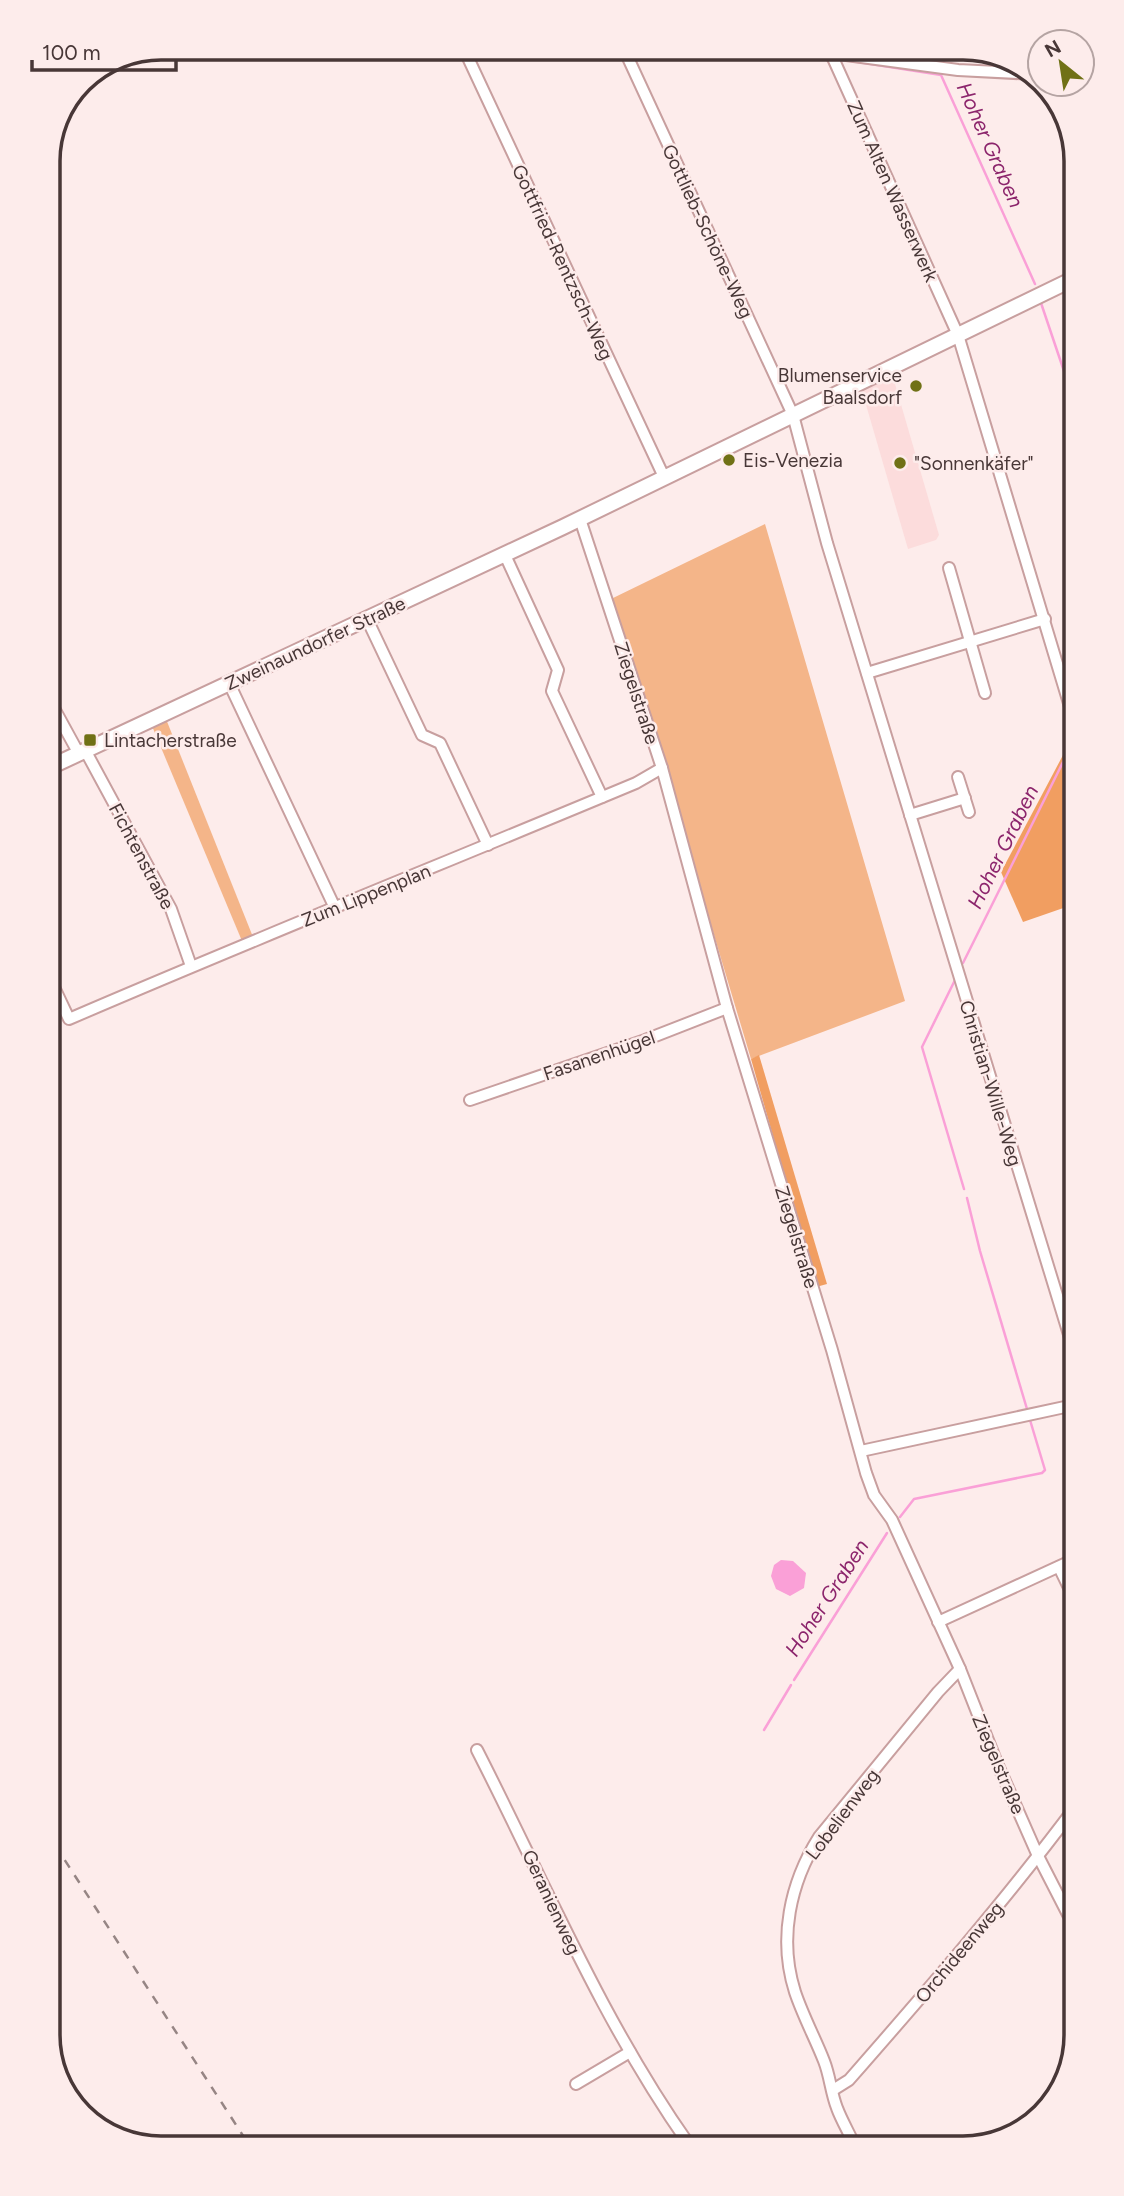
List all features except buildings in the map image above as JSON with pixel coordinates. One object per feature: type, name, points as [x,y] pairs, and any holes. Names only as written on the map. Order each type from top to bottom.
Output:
[{"type":"street","name":"Gottfried-Rentzsch-Weg","points":[[469,60],[664,477]]},
{"type":"street","name":"Gottlieb-Schöne-Weg","points":[[629,60],[793,415]]},
{"type":"street","name":"Zum Alten Wasserwerk","points":[[833,60],[958,335],[1064,686]]},
{"type":"street","points":[[884,60],[958,70],[1011,72]]},
{"type":"street","name":"Zweinaundorfer Straße","points":[[60,762],[505,555],[1064,283]]},
{"type":"street","name":"Christian-Wille-Weg","points":[[793,415],[867,673],[1064,1318]]},
{"type":"street","name":"Ziegelstraße","points":[[580,519],[662,768],[727,1008],[866,1473],[874,1495],[892,1520],[960,1669],[1038,1856],[1064,1907]]},
{"type":"street","points":[[505,555],[558,670],[552,691],[602,797]]},
{"type":"street","points":[[949,568],[985,694]]},
{"type":"street","points":[[367,619],[422,735],[440,743],[488,845]]},
{"type":"street","points":[[867,673],[1045,619]]},
{"type":"street","points":[[229,683],[335,908]]},
{"type":"street","name":"Fichtenstraße","points":[[60,717],[171,909],[191,966]]},
{"type":"street","name":"Zum Lippenplan","points":[[60,1000],[69,1019],[636,783],[662,768]]},
{"type":"street","points":[[958,777],[969,812]]},
{"type":"street","points":[[910,815],[965,798]]},
{"type":"street","name":"Fasanenhügel","points":[[470,1100],[645,1040],[727,1008]]},
{"type":"street","points":[[861,1451],[1064,1407]]},
{"type":"street","points":[[938,1622],[1064,1564]]},
{"type":"street","points":[[1059,1567],[1064,1577]]},
{"type":"street","name":"Lobelienweg","points":[[850,2136],[837,2107],[825,2062],[799,2004],[791,1975],[788,1933],[796,1883],[807,1856],[819,1837],[960,1669]]},
{"type":"street","name":"Geranienweg","points":[[477,1750],[516,1825],[573,1947],[630,2052],[683,2136]]},
{"type":"street","name":"Orchideenweg","points":[[833,2090],[849,2080],[916,2004],[1064,1822]]},
{"type":"street","points":[[576,2084],[630,2052]]},
{"type":"shaded area","name":"\"Sonnenkäfer\"","points":[[893,377],[939,535],[936,540],[908,549],[862,391]]},
{"type":"shaded area","points":[[765,524],[905,1001],[751,1059],[630,653],[611,599]]},
{"type":"shaded area","points":[[166,719],[253,937],[242,941],[152,726]]},
{"type":"shaded area","points":[[1064,753],[1064,908],[1023,922],[1001,872]]},
{"type":"shaded area","points":[[759,1055],[827,1284],[816,1287],[751,1059]]},
{"type":"shaded area","points":[[781,1560],[793,1561],[806,1573],[804,1588],[790,1596],[776,1589],[771,1576],[774,1565]]},
{"type":"waterway","name":"Hoher Graben","points":[[845,60],[941,75],[1035,284]]},
{"type":"waterway","name":"Hoher Graben","points":[[1041,303],[1064,371]]},
{"type":"waterway","name":"Hoher Graben","points":[[963,963],[1064,760]]},
{"type":"waterway","name":"Hoher Graben","points":[[955,980],[922,1047],[964,1189]]},
{"type":"waterway","name":"Hoher Graben","points":[[967,1198],[1027,1409]]},
{"type":"waterway","name":"Hoher Graben","points":[[900,1517],[914,1499],[1042,1473],[1045,1470],[1030,1420]]},
{"type":"waterway","name":"Hoher Graben","points":[[794,1680],[887,1533]]},
{"type":"waterway","name":"Hoher Graben","points":[[764,1730],[791,1685]]},
{"type":"railway","points":[[60,1853],[243,2136]]},
{"type":"place","name":"Blumenservice Baalsdorf","points":[[916,386]]},
{"type":"place","name":"Eis-Venezia","points":[[729,460]]},
{"type":"place","name":"\"Sonnenkäfer\"","points":[[900,463]]},
{"type":"place","name":"Lintacherstraße","points":[[90,740]]}]
